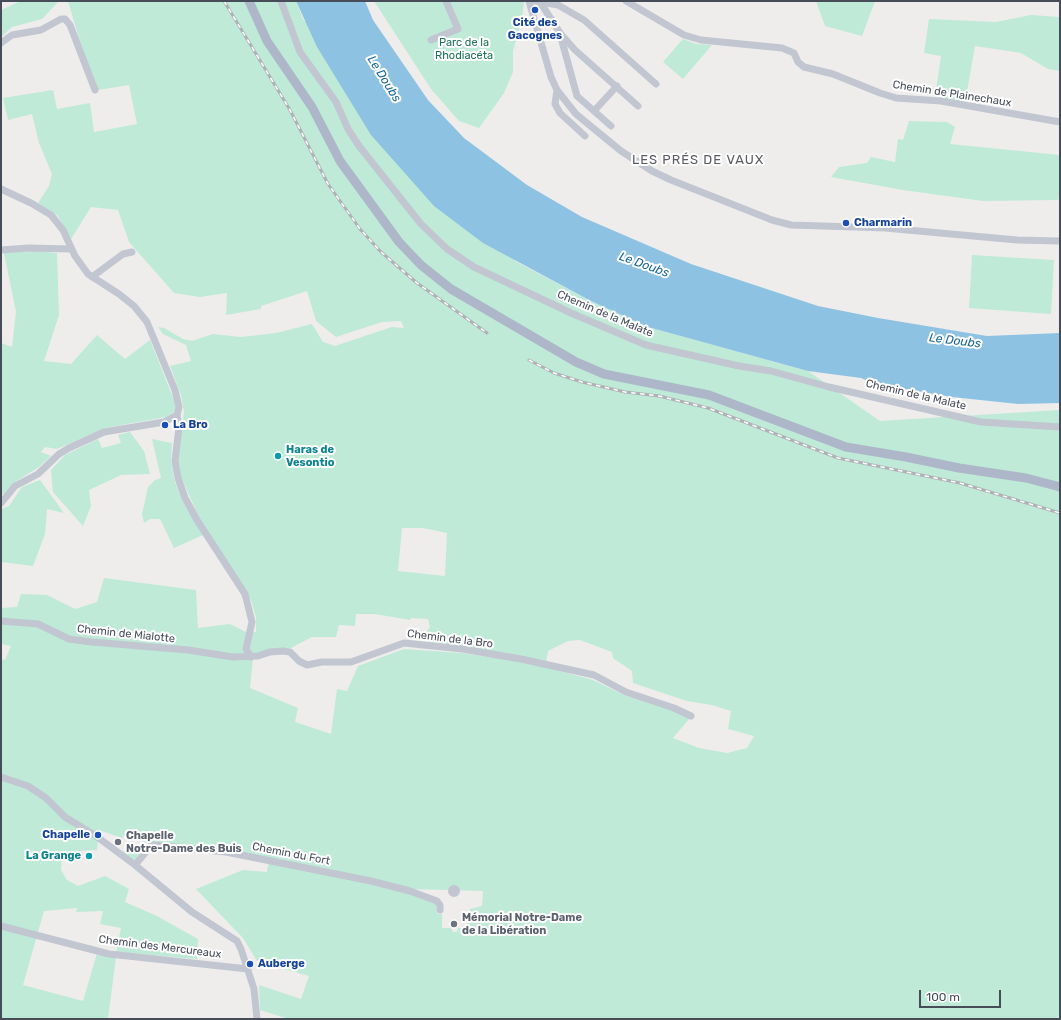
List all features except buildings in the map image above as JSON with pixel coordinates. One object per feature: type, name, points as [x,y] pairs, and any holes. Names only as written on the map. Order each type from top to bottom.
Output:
[{"type":"main road","points":[[249,1],[267,41],[312,107],[340,161],[408,253],[430,273],[451,289],[576,362],[604,374],[709,395],[846,447],[959,468],[1020,477],[1060,487]]},
{"type":"street","name":"Chemin de la Malate","points":[[281,1],[300,52],[336,102],[348,129],[359,146],[421,224],[447,249],[474,267],[571,313],[646,345],[739,366],[771,371],[981,422],[1060,427]]},
{"type":"street","points":[[431,40],[458,29],[446,1]]},
{"type":"street","points":[[529,1],[557,90],[576,114],[633,159],[671,180],[772,220],[791,225],[892,229],[1017,240],[1060,241]]},
{"type":"street","points":[[537,1],[560,33],[575,50],[638,106]]},
{"type":"street","points":[[537,1],[558,6],[584,20],[656,84]]},
{"type":"street","name":"Chemin de Plainechaux","points":[[626,1],[684,35],[700,40],[782,48],[794,53],[798,62],[804,67],[833,74],[896,98],[941,102],[1060,122]]},
{"type":"street","points":[[1,43],[12,35],[41,30],[61,19],[65,19],[70,25],[95,90]]},
{"type":"street","points":[[560,33],[577,96],[611,126]]},
{"type":"street","points":[[594,111],[617,86]]},
{"type":"street","points":[[557,90],[555,104],[560,113],[585,136]]},
{"type":"street","points":[[1,189],[31,203],[51,215],[63,230],[80,265],[92,277],[119,294],[134,306],[147,322],[179,402],[177,415],[179,428],[175,461],[178,478],[197,520],[245,594],[252,622],[246,648],[251,657]]},
{"type":"street","points":[[1,250],[28,248],[71,249]]},
{"type":"street","points":[[92,277],[118,257],[132,252]]},
{"type":"street","points":[[1,503],[15,486],[38,474],[59,454],[69,448],[104,432],[160,423],[173,419],[177,415]]},
{"type":"street","name":"Chemin de Mialotte","points":[[1,621],[38,624],[69,639],[188,650],[232,657],[251,657]]},
{"type":"street","name":"Chemin de la Bro","points":[[251,657],[283,651],[290,652],[302,663],[307,665],[328,662],[351,662],[404,643],[462,649],[521,658],[594,675],[626,692],[674,708],[691,716]]},
{"type":"street","points":[[1,777],[28,786],[46,798],[65,817],[96,836],[135,865],[192,912],[237,941],[242,949],[254,989],[257,1019]]},
{"type":"street","name":"Chemin du Fort","points":[[135,865],[151,846],[155,845],[226,852],[393,886],[437,901],[440,905],[440,910]]},
{"type":"street","name":"Chemin des Mercureaux","points":[[1,926],[109,954],[248,969]]},
{"type":"green space","points":[[21,1],[59,1],[42,19],[12,27],[1,37],[1,10]]},
{"type":"green space","points":[[68,1],[296,1],[303,19],[515,261],[591,301],[648,327],[808,371],[880,421],[1060,410],[1060,1019],[289,1019],[260,1010],[259,985],[301,999],[309,976],[257,961],[243,938],[196,889],[243,870],[267,872],[269,859],[227,848],[177,847],[147,843],[131,837],[123,836],[122,838],[99,830],[97,850],[62,852],[61,870],[67,880],[78,886],[105,876],[129,889],[125,902],[157,916],[198,939],[197,959],[116,952],[121,928],[100,924],[103,911],[76,912],[77,908],[44,911],[23,985],[83,1001],[97,953],[116,957],[108,1019],[1,1019],[1,659],[5,660],[11,646],[1,644],[1,608],[17,607],[21,594],[47,595],[75,609],[97,602],[104,578],[196,590],[198,628],[230,624],[246,632],[256,632],[256,617],[251,600],[198,515],[181,477],[178,460],[184,412],[181,395],[170,366],[191,361],[186,345],[163,334],[158,327],[164,328],[183,339],[192,341],[213,334],[241,337],[276,333],[312,324],[323,342],[335,346],[392,327],[404,328],[401,321],[382,322],[336,337],[316,321],[307,291],[261,306],[261,309],[226,315],[227,293],[200,297],[174,293],[129,242],[118,210],[91,207],[71,239],[58,216],[38,203],[49,186],[52,174],[39,143],[32,114],[8,120],[3,98],[53,90],[57,109],[90,103],[94,132],[137,124],[129,85],[98,90],[86,62]],"holes":[[[402,528],[423,528],[447,533],[445,576],[398,571]],[[356,614],[375,614],[410,620],[411,618],[428,619],[430,627],[424,636],[429,644],[546,662],[548,651],[568,641],[580,640],[612,652],[613,658],[632,671],[633,683],[687,701],[712,705],[731,711],[728,729],[754,736],[747,748],[727,753],[699,748],[673,738],[690,718],[672,710],[624,695],[593,680],[526,662],[460,653],[404,649],[358,666],[347,691],[337,689],[331,734],[295,722],[298,708],[250,688],[253,658],[278,648],[291,648],[312,637],[336,637],[339,625],[355,626]],[[411,889],[483,891],[482,906],[470,909],[469,915],[467,915],[467,928],[458,928],[457,932],[453,932],[451,928],[442,928],[442,914],[437,914],[436,904],[410,894]]]},
{"type":"green space","name":"Parc de la Rhodiacéta","points":[[374,1],[524,1],[522,19],[513,51],[513,72],[504,93],[479,128],[459,121],[431,89]]},
{"type":"green space","points":[[816,1],[875,1],[862,36],[825,26]]},
{"type":"green space","points":[[1031,15],[1060,17],[1060,71],[1048,69],[1021,53],[975,46],[965,103],[935,97],[941,56],[924,53],[929,19],[996,22]]},
{"type":"green space","points":[[683,39],[696,44],[712,45],[683,79],[663,62]]},
{"type":"green space","points":[[909,121],[947,122],[955,127],[950,144],[1060,155],[1060,194],[1058,200],[983,201],[903,190],[831,177],[839,167],[867,163],[871,157],[895,162],[898,139],[903,140]]},
{"type":"green space","points":[[36,251],[57,253],[59,315],[44,361],[71,364],[97,335],[125,359],[150,340],[176,405],[174,412],[166,417],[105,428],[57,449],[45,447],[41,452],[51,456],[39,467],[15,482],[1,496],[1,343],[12,347],[16,312],[4,253]]},
{"type":"green space","points":[[972,255],[1054,260],[1051,314],[969,308]]},
{"type":"green space","points":[[130,432],[144,451],[150,474],[121,475],[89,490],[91,506],[83,526],[53,492],[51,470],[65,455],[98,439],[102,448],[121,443],[118,435]]},
{"type":"green space","points":[[152,439],[172,443],[171,460],[174,479],[182,500],[203,535],[174,548],[160,519],[150,519],[144,523],[142,514],[148,487],[155,480],[161,478]]},
{"type":"green space","points":[[40,480],[64,513],[47,509],[45,534],[33,566],[1,562],[1,509],[9,506],[22,487]]},
{"type":"green space","points":[[129,843],[142,850],[136,859],[132,860],[123,853]]},
{"type":"water","name":"Le Doubs","points":[[296,1],[365,1],[373,20],[428,100],[464,138],[527,185],[582,217],[691,264],[818,306],[878,318],[987,336],[1060,333],[1060,403],[1018,404],[952,397],[875,384],[861,378],[808,371],[648,327],[591,301],[483,243],[434,206],[371,135],[317,47]]},
{"type":"railway","points":[[224,1],[290,110],[328,184],[360,229],[381,252],[417,283],[487,333]]},
{"type":"railway","points":[[529,360],[554,373],[582,382],[625,392],[659,396],[708,408],[838,458],[960,483],[1060,513]]},
{"type":"place","name":"Cité des Gacognes","points":[[535,10]]},
{"type":"place","name":"Charmarin","points":[[846,223]]},
{"type":"place","name":"La Bro","points":[[165,425]]},
{"type":"place","name":"Haras de Vesontio","points":[[278,456]]},
{"type":"place","name":"Chapelle","points":[[98,835]]},
{"type":"place","name":"Chapelle Notre-Dame des Buis","points":[[118,842]]},
{"type":"place","name":"La Grange","points":[[89,856]]},
{"type":"place","name":"Mémorial Notre-Dame de la Libération","points":[[454,924]]},
{"type":"place","name":"Auberge","points":[[250,964]]},
{"type":"district","name":"LES PRÉS DE VAUX","points":[[698,160]]}]
